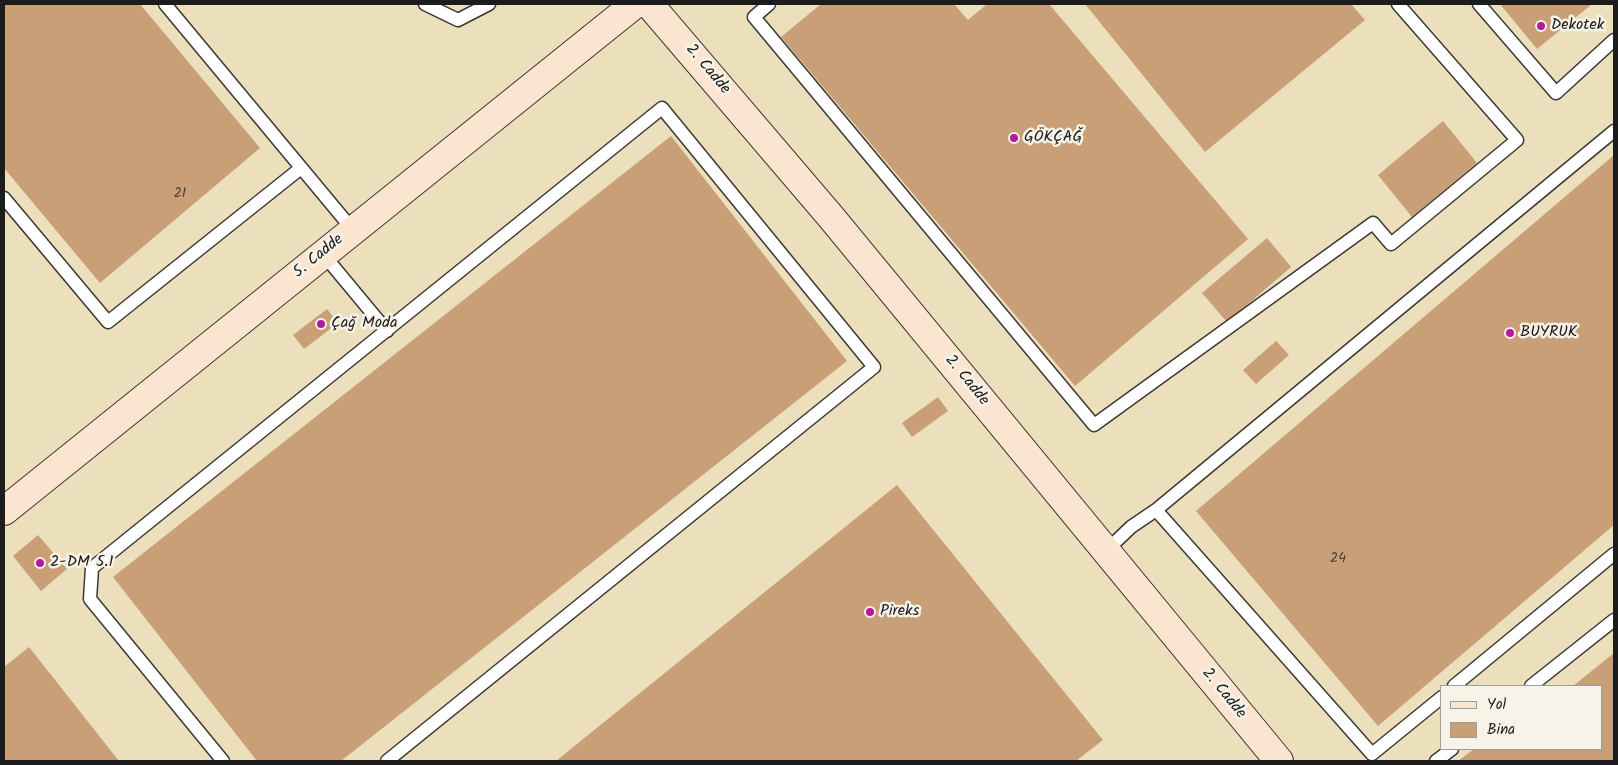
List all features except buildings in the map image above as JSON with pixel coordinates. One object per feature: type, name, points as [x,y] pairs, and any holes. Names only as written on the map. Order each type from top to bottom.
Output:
[{"type":"street","name":"5. Cadde","points":[[4,511],[636,4]]},
{"type":"street","name":"2. Cadde","points":[[649,4],[831,217],[1279,761]]},
{"type":"lane","points":[[165,4],[353,230]]},
{"type":"lane","points":[[425,4],[458,20],[489,4]]},
{"type":"lane","points":[[769,4],[754,17],[1094,425],[1373,223],[1391,244],[1517,140],[1398,4]]},
{"type":"lane","points":[[1479,4],[1556,93],[1614,40]]},
{"type":"lane","points":[[223,761],[90,599],[92,568],[662,108],[874,367],[387,761]]},
{"type":"lane","points":[[1106,551],[1131,527],[1156,510],[1614,131]]},
{"type":"lane","points":[[4,198],[108,322],[301,168]]},
{"type":"lane","points":[[323,254],[387,331]]},
{"type":"lane","points":[[1156,510],[1372,754],[1440,699]]},
{"type":"lane","points":[[1455,685],[1614,554]]},
{"type":"lane","points":[[1532,685],[1614,620]]},
{"type":"lane","points":[[1436,761],[1451,750]]},
{"type":"place","name":"Dekotek","points":[[1541,26]]},
{"type":"place","name":"GÖKÇAĞ","points":[[1014,138]]},
{"type":"place","name":"Çağ Moda","points":[[321,324]]},
{"type":"place","name":"BUYRUK","points":[[1510,333]]},
{"type":"place","name":"2-DM 5.1","points":[[40,563]]},
{"type":"place","name":"Pireks","points":[[870,612]]}]
